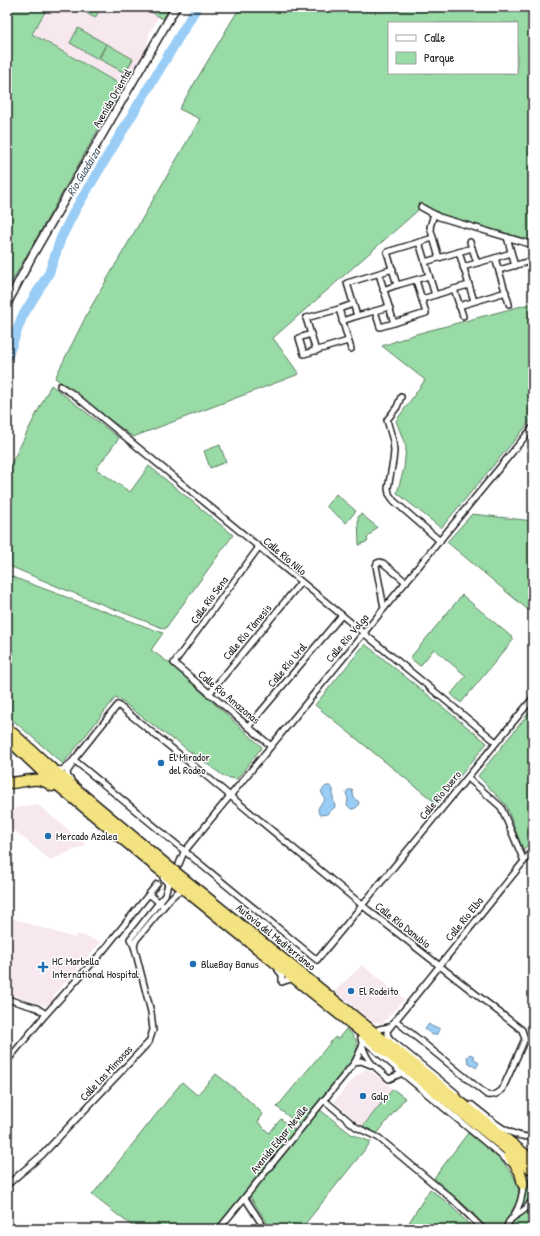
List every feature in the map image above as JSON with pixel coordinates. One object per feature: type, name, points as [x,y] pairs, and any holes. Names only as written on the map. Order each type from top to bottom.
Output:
[{"type":"highway","name":"Autovía del Mediterráneo","points":[[7,728],[50,768],[117,824],[174,866],[229,916],[533,1161]]},
{"type":"highway","name":"Autovía del Mediterráneo","points":[[7,738],[49,778],[316,996],[533,1170]]},
{"type":"highway","points":[[7,783],[17,783],[34,779],[42,780],[50,784],[68,800],[82,805]]},
{"type":"highway","points":[[316,996],[362,1042]]},
{"type":"highway","points":[[366,1026],[379,1029]]},
{"type":"highway","points":[[396,1043],[423,1072]]},
{"type":"highway","points":[[443,1088],[472,1105]]},
{"type":"highway","points":[[502,1145],[520,1172],[523,1184]]},
{"type":"street","name":"Avenida Oriental","points":[[7,304],[32,256],[176,7]]},
{"type":"street","points":[[421,207],[439,217],[533,245]]},
{"type":"street","points":[[434,214],[430,227],[439,258]]},
{"type":"street","points":[[507,237],[515,266]]},
{"type":"street","points":[[398,285],[387,252],[433,238]]},
{"type":"street","points":[[419,242],[435,295]]},
{"type":"street","points":[[425,262],[458,252],[471,245],[477,263]]},
{"type":"street","points":[[458,252],[474,301]]},
{"type":"street","points":[[463,267],[511,253]]},
{"type":"street","points":[[495,258],[509,304]]},
{"type":"street","points":[[499,270],[530,261],[533,270]]},
{"type":"street","points":[[357,316],[347,283],[393,270]]},
{"type":"street","points":[[379,274],[394,323]]},
{"type":"street","points":[[384,290],[429,276]]},
{"type":"street","points":[[375,311],[380,327],[426,313],[416,280]]},
{"type":"street","points":[[422,299],[469,285]]},
{"type":"street","points":[[454,289],[463,316]]},
{"type":"street","points":[[460,306],[506,292]]},
{"type":"street","points":[[316,350],[306,318],[353,304]]},
{"type":"street","points":[[342,320],[389,306]]},
{"type":"street","points":[[339,309],[351,349]]},
{"type":"street","points":[[311,334],[299,338],[304,354],[348,341]]},
{"type":"street","name":"Calle Río Nilo","points":[[60,386],[73,394],[496,742]]},
{"type":"street","points":[[400,397],[397,407],[387,420],[394,450],[388,488],[389,494],[394,501],[440,540]]},
{"type":"street","name":"Calle Río Volga","points":[[174,866],[533,427]]},
{"type":"street","name":"Calle Río Sena","points":[[174,663],[259,548]]},
{"type":"street","points":[[384,608],[376,566],[377,563],[382,562],[406,582]]},
{"type":"street","name":"Calle Río Támesis","points":[[209,694],[301,582]]},
{"type":"street","name":"Calle Río Ural","points":[[248,727],[342,615]]},
{"type":"street","name":"Calle Río Amazonas","points":[[174,663],[271,746]]},
{"type":"street","name":"Calle Río Duero","points":[[184,852],[317,960],[533,698]]},
{"type":"street","name":"Calle Río Danubio","points":[[73,761],[118,705],[363,906],[522,1030],[525,1039],[502,1090],[498,1094],[487,1095],[395,1020]]},
{"type":"street","points":[[50,768],[62,770],[73,761]]},
{"type":"street","points":[[73,761],[67,772],[68,778],[105,809],[117,824]]},
{"type":"street","points":[[73,761],[184,852]]},
{"type":"street","points":[[468,778],[501,807],[524,861]]},
{"type":"street","name":"Calle Río Elba","points":[[389,1027],[533,850]]},
{"type":"street","name":"Calle Las Mimosas","points":[[149,860],[153,868],[166,880],[168,884],[162,904]]},
{"type":"street","points":[[7,1061],[46,1014],[103,951],[157,884]]},
{"type":"street","name":"Calle Las Mimosas","points":[[7,1186],[42,1155],[149,1042],[153,1030],[151,1012],[134,946],[143,927],[162,904],[176,893],[186,890]]},
{"type":"street","points":[[149,894],[162,904]]},
{"type":"street","points":[[7,999],[37,1008],[46,1014]]},
{"type":"street","points":[[379,1029],[389,1027],[387,1034],[396,1043],[498,1126],[512,1133],[525,1137],[533,1137]]},
{"type":"street","points":[[362,1042],[365,1054],[372,1065],[389,1079],[402,1073]]},
{"type":"street","points":[[362,1042],[506,1158],[523,1184],[521,1202],[513,1217]]},
{"type":"street","name":"Avenida Edgar Neville","points":[[219,1229],[355,1062],[362,1042]]},
{"type":"street","points":[[355,1062],[361,1061],[372,1065]]},
{"type":"street","points":[[324,1100],[356,1126],[379,1138],[432,1182],[483,1229]]},
{"type":"street","points":[[245,1198],[265,1229]]},
{"type":"street","points":[[506,1229],[509,1221],[524,1210],[533,1199]]},
{"type":"shaded area","points":[[49,7],[143,7],[159,16],[149,34],[146,50],[125,86],[33,34]]},
{"type":"shaded area","name":"Mercado Azalea","points":[[37,804],[86,845],[50,860],[7,824],[7,821],[17,808]]},
{"type":"shaded area","name":"HC Marbella International Hospital","points":[[7,917],[75,938],[77,934],[101,942],[53,996],[55,999],[47,1006],[7,993]]},
{"type":"shaded area","points":[[362,965],[404,999],[383,1023],[373,1022],[335,991]]},
{"type":"shaded area","name":"Galp","points":[[365,1069],[369,1070],[393,1089],[363,1126],[334,1102],[356,1076]]},
{"type":"green space","points":[[7,7],[48,7],[32,34],[123,86],[7,290]]},
{"type":"green space","points":[[83,7],[101,7],[95,18],[81,10]]},
{"type":"green space","points":[[143,7],[170,7],[163,19]]},
{"type":"green space","points":[[240,7],[533,7],[533,241],[437,213],[424,205],[273,338],[299,374],[133,437],[55,378],[88,312],[200,119],[179,109]]},
{"type":"green space","points":[[78,28],[106,44],[98,59],[70,43]]},
{"type":"green space","points":[[107,44],[133,59],[125,73],[99,59]]},
{"type":"green space","points":[[533,303],[533,418],[441,528],[397,493],[404,468],[406,447],[396,421],[425,380],[382,346],[416,334]]},
{"type":"green space","points":[[51,385],[119,438],[96,469],[130,492],[149,466],[233,535],[165,629],[7,565],[7,472]]},
{"type":"green space","points":[[220,445],[226,462],[210,468],[204,451]]},
{"type":"green space","points":[[336,494],[356,511],[346,523],[326,506]]},
{"type":"green space","points":[[361,514],[377,527],[367,538],[368,541],[359,545],[358,517]]},
{"type":"green space","points":[[472,514],[533,521],[533,614],[447,542]]},
{"type":"green space","points":[[7,575],[163,633],[151,650],[172,665],[262,747],[237,779],[225,777],[116,697],[63,764],[7,715]]},
{"type":"green space","points":[[462,595],[514,639],[461,703],[451,694],[466,676],[434,649],[420,666],[410,658]]},
{"type":"green space","points":[[365,644],[487,743],[437,804],[315,705]]},
{"type":"green space","points":[[533,708],[533,840],[523,850],[506,805],[478,776]]},
{"type":"green space","points":[[346,1029],[357,1042],[357,1049],[353,1059],[299,1125],[277,1107],[335,1037],[338,1039]]},
{"type":"green space","points":[[216,1074],[243,1095],[263,1114],[258,1122],[269,1133],[281,1119],[296,1131],[215,1229],[136,1229],[92,1195],[182,1082],[197,1095]]},
{"type":"green space","points":[[393,1089],[405,1098],[377,1134],[363,1126]]},
{"type":"green space","points":[[319,1109],[351,1134],[371,1142],[301,1229],[271,1229],[249,1195]]},
{"type":"green space","points":[[468,1133],[501,1161],[515,1179],[518,1188],[517,1200],[505,1224],[498,1229],[493,1230],[485,1226],[471,1211],[434,1178]]},
{"type":"green space","points":[[528,1177],[533,1182],[533,1194],[525,1204],[523,1203],[526,1190],[525,1178]]},
{"type":"green space","points":[[430,1189],[449,1204],[474,1229],[405,1229]]},
{"type":"green space","points":[[529,1210],[531,1229],[510,1229],[515,1220]]},
{"type":"water","points":[[326,786],[330,786],[333,789],[335,807],[327,814],[321,815],[318,812],[319,808],[325,800],[321,791]]},
{"type":"water","points":[[348,790],[352,790],[354,798],[359,802],[354,809],[351,809],[347,805],[348,799],[346,793]]},
{"type":"water","points":[[429,1024],[440,1029],[437,1034],[432,1035],[425,1029]]},
{"type":"water","points":[[470,1054],[474,1056],[474,1059],[479,1063],[476,1068],[468,1062],[467,1057]]},
{"type":"waterway","name":"Rio Guadaiza","points":[[7,358],[22,317],[49,273],[61,238],[75,210],[197,7]]},
{"type":"place","name":"El Mirador del Rodeo","points":[[161,763]]},
{"type":"place","name":"Mercado Azalea","points":[[48,836]]},
{"type":"place","name":"BlueBay Banus","points":[[193,964]]},
{"type":"place","name":"HC Marbella International Hospital","points":[[43,967]]},
{"type":"place","name":"El Rodeito","points":[[351,991]]},
{"type":"place","name":"Galp","points":[[363,1096]]}]
